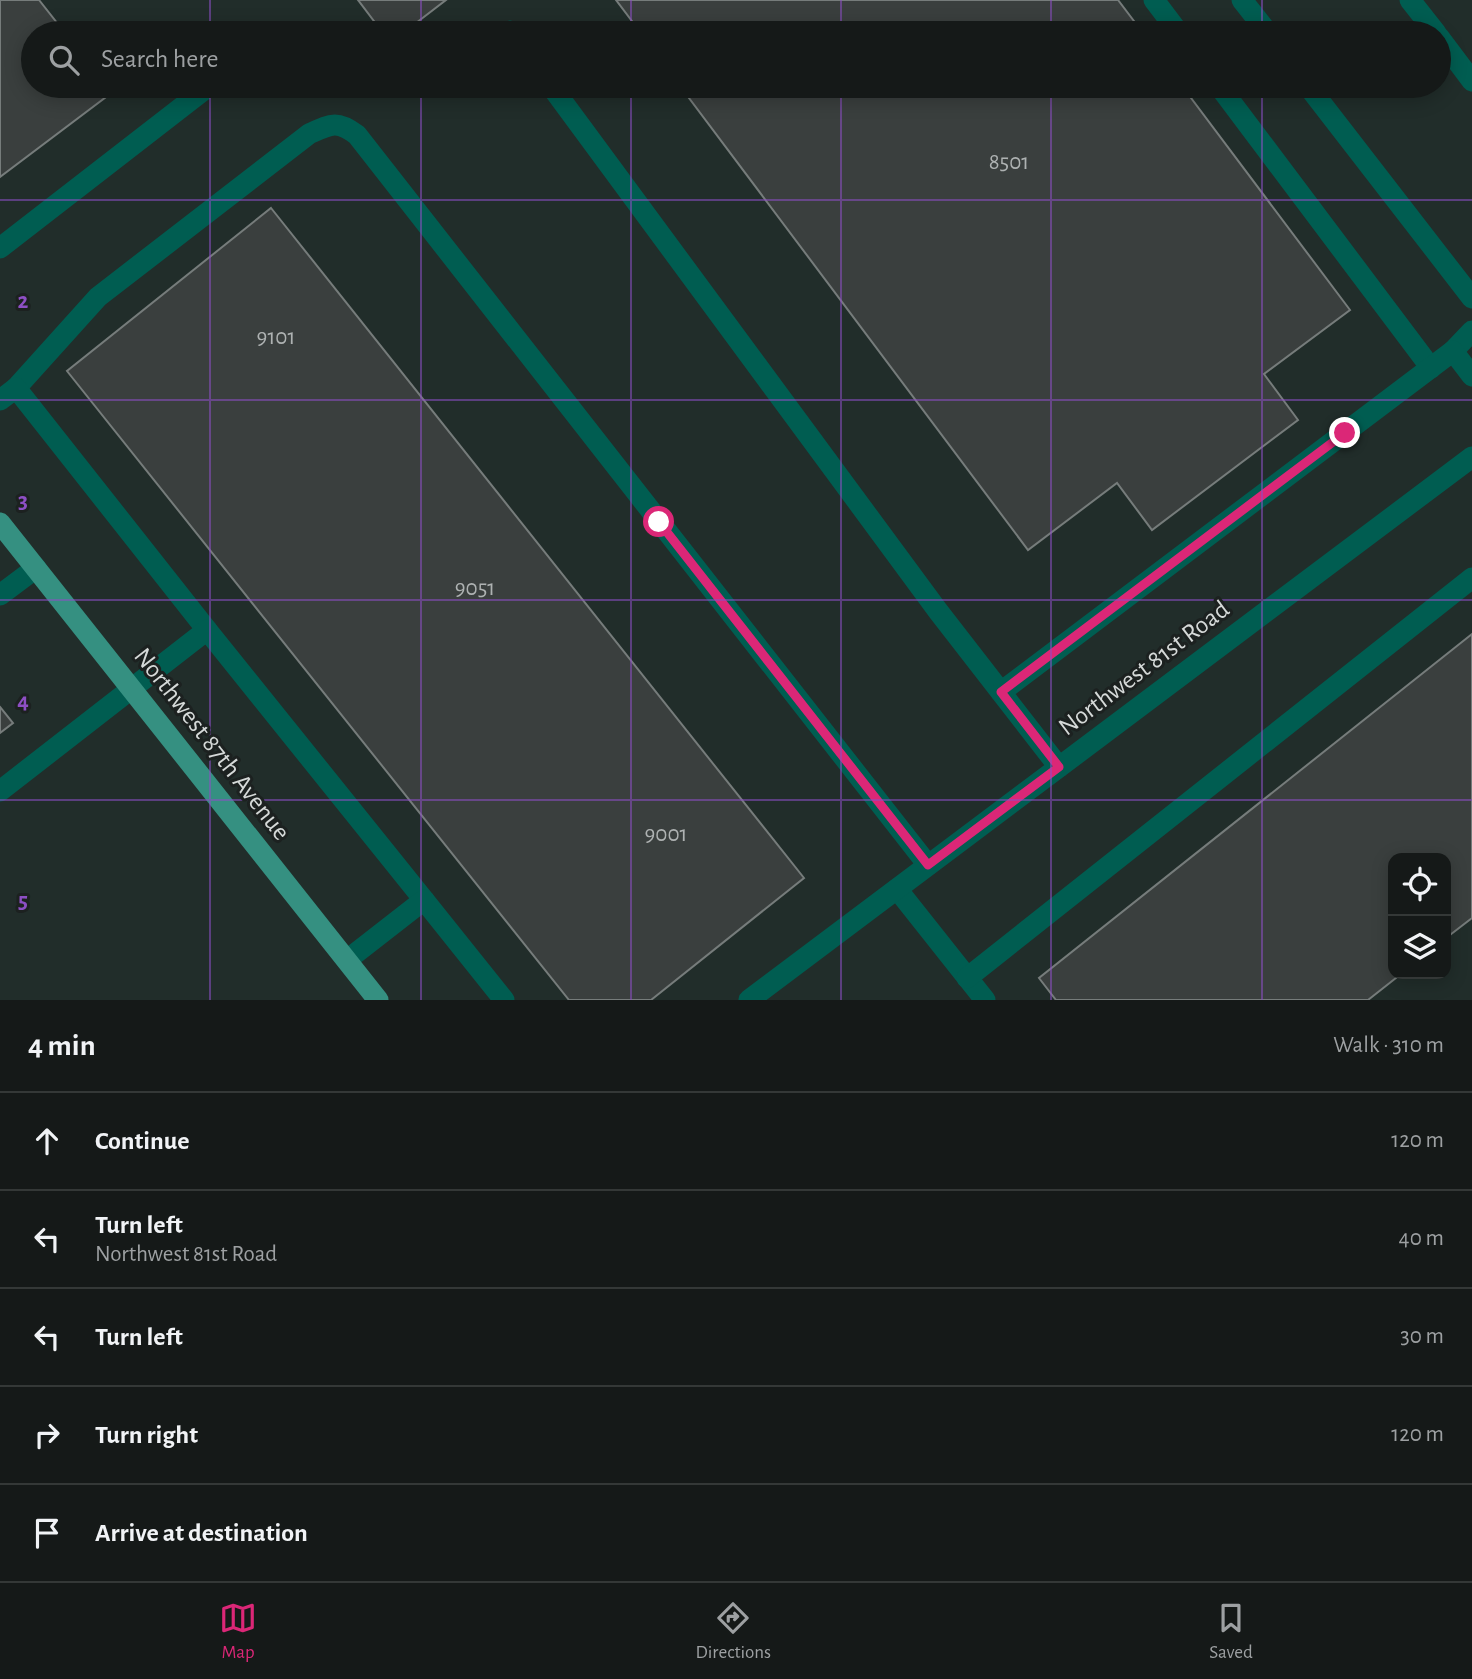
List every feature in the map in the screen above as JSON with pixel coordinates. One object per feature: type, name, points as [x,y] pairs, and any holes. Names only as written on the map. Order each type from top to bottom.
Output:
[{"type":"main road","name":"Northwest 87th Avenue","points":[[0,523],[378,1000]]},
{"type":"street","points":[[1154,0],[1170,21]]},
{"type":"street","points":[[1242,0],[1259,21]]},
{"type":"street","points":[[1410,0],[1426,21]]},
{"type":"street","points":[[1451,53],[1472,81]]},
{"type":"street","points":[[0,248],[194,98]]},
{"type":"street","points":[[560,98],[1059,767]]},
{"type":"street","points":[[1228,98],[1431,368]]},
{"type":"street","points":[[1317,98],[1472,298]]},
{"type":"street","points":[[504,1000],[206,630],[8,394],[98,297],[309,134],[327,125],[343,125],[357,135],[928,865]]},
{"type":"street","points":[[1001,692],[1431,368],[1453,351],[1472,331]]},
{"type":"street","points":[[1453,351],[1472,376]]},
{"type":"street","name":"Northwest 81st Road","points":[[749,1000],[1472,457]]},
{"type":"street","points":[[0,595],[36,568]]},
{"type":"street","points":[[967,978],[1472,578]]},
{"type":"street","points":[[0,791],[206,630]]},
{"type":"street","points":[[897,889],[985,1000]]},
{"type":"street","points":[[347,960],[424,900]]},
{"type":"shaded area","points":[[0,0],[1472,0],[1472,1000],[0,1000]]},
{"type":"building","points":[[0,0],[39,0],[56,21],[21,21],[21,98],[105,98],[0,177]]},
{"type":"building","points":[[358,0],[446,0],[419,21],[374,21]]},
{"type":"building","points":[[616,0],[1118,0],[1134,21],[632,21]]},
{"type":"building","points":[[689,98],[1191,98],[1350,310],[1264,374],[1298,420],[1152,530],[1117,483],[1028,550]]},
{"type":"building","points":[[271,208],[804,878],[651,1000],[569,1000],[67,371]]},
{"type":"building","points":[[1472,634],[1472,918],[1451,934],[1451,853],[1388,853],[1388,979],[1395,979],[1368,1000],[1056,1000],[1039,978]]},
{"type":"building","points":[[0,707],[13,723],[0,733]]},
{"type":"route","points":[[659,522],[928,865],[1059,767],[1001,692],[1345,433]]}]
